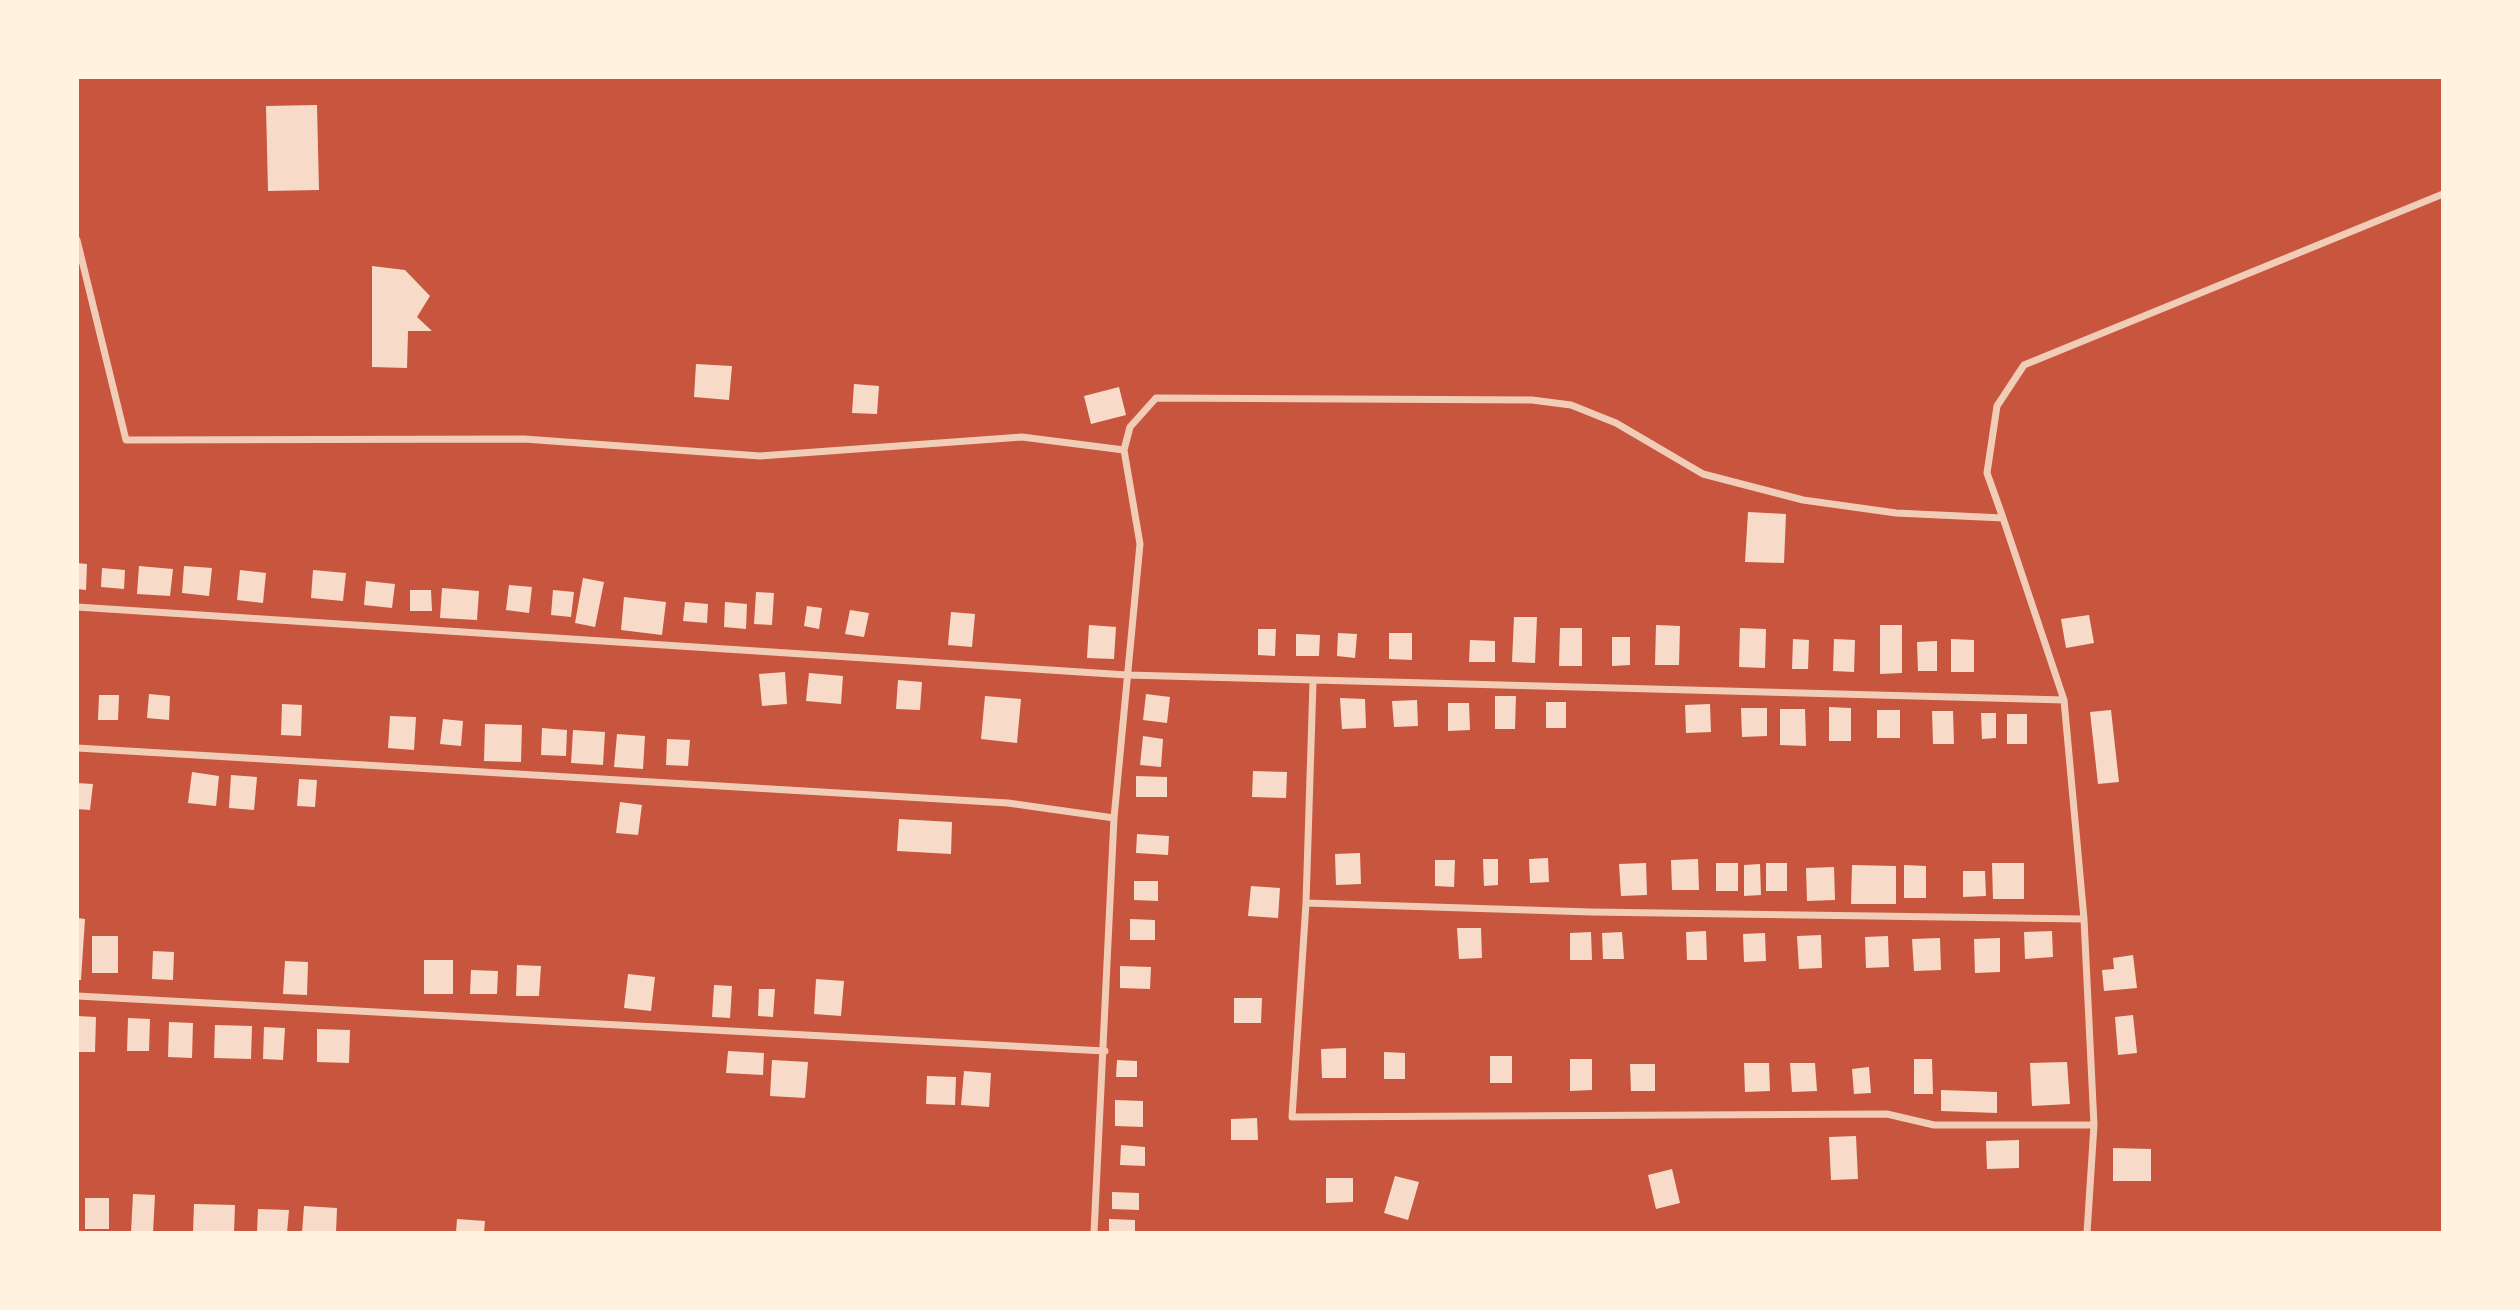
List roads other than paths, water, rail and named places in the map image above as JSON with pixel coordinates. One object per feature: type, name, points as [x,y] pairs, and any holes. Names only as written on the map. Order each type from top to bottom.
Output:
[{"type":"street","points":[[2089,1231],[2094,1125],[2084,919],[2064,700],[1987,473],[1997,406],[2024,365],[2443,194]]},
{"type":"street","points":[[77,240],[126,440],[524,439],[760,456],[1022,437],[1124,450]]},
{"type":"street","points":[[1094,1233],[1105,1051],[1114,818],[1140,544],[1124,450],[1130,427],[1156,398],[1532,400],[1571,405],[1616,423],[1703,474],[1803,500],[1896,513],[2003,518]]},
{"type":"street","points":[[77,607],[1127,675],[2064,700]]},
{"type":"street","points":[[1313,682],[1306,903],[1292,1117],[1887,1114],[1934,1125],[2094,1125]]},
{"type":"street","points":[[77,748],[1008,803],[1114,818]]},
{"type":"street","points":[[1306,903],[1591,912],[2084,919]]},
{"type":"street","points":[[77,996],[1105,1051]]}]
